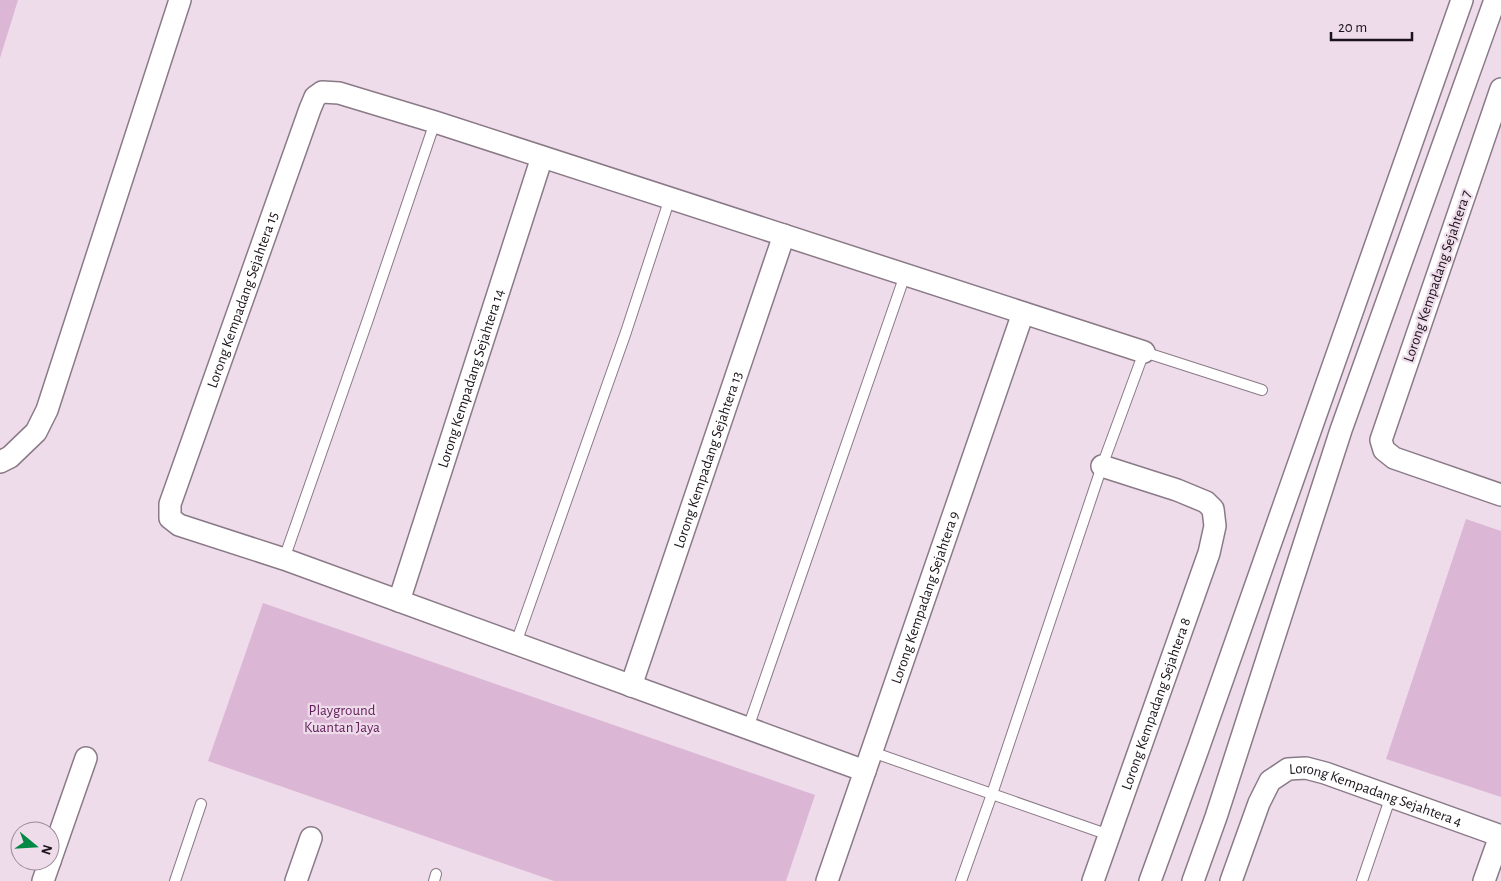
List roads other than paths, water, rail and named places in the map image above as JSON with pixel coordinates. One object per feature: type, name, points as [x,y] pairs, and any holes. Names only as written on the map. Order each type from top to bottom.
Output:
[{"type":"street","points":[[0,462],[10,457],[36,432],[47,410],[180,0]]},
{"type":"street","points":[[1150,881],[1462,0]]},
{"type":"street","points":[[1193,881],[1216,817],[1341,430],[1495,0]]},
{"type":"street","name":"Lorong Kempadang Sejahtera 7","points":[[1501,89],[1381,440],[1384,450],[1394,458],[1501,495]]},
{"type":"street","name":"Lorong Kempadang Sejahtera 15","points":[[284,559],[179,525],[170,518],[170,504],[173,495],[315,98],[322,92],[330,92],[435,122]]},
{"type":"street","points":[[435,122],[1144,352]]},
{"type":"street","name":"Lorong Kempadang Sejahtera 14","points":[[399,601],[542,157]]},
{"type":"street","name":"Lorong Kempadang Sejahtera 13","points":[[631,686],[784,235]]},
{"type":"street","name":"Lorong Kempadang Sejahtera 9","points":[[827,881],[1023,313]]},
{"type":"street","name":"Lorong Kempadang Sejahtera 8","points":[[1093,881],[1209,553],[1214,526],[1213,509],[1206,502],[1177,490],[1102,466]]},
{"type":"street","points":[[284,559],[748,728],[869,761]]},
{"type":"street","points":[[60,832],[86,758]]},
{"type":"street","name":"Lorong Kempadang Sejahtera 4","points":[[1231,881],[1259,803],[1270,782],[1288,769],[1306,768],[1391,796],[1500,836]]},
{"type":"street","points":[[1484,881],[1500,836]]},
{"type":"street","points":[[296,881],[311,838]]},
{"type":"lane","points":[[284,559],[435,122]]},
{"type":"lane","points":[[516,643],[626,332],[670,198]]},
{"type":"lane","points":[[748,728],[905,274]]},
{"type":"lane","points":[[961,881],[1102,466],[1144,352],[1262,390]]},
{"type":"lane","points":[[869,761],[992,794],[1109,835]]},
{"type":"lane","points":[[1362,881],[1391,796]]},
{"type":"lane","points":[[175,881],[200,804]]},
{"type":"park label","name":"Playground Kuantan Jaya","points":[[342,718]]}]
